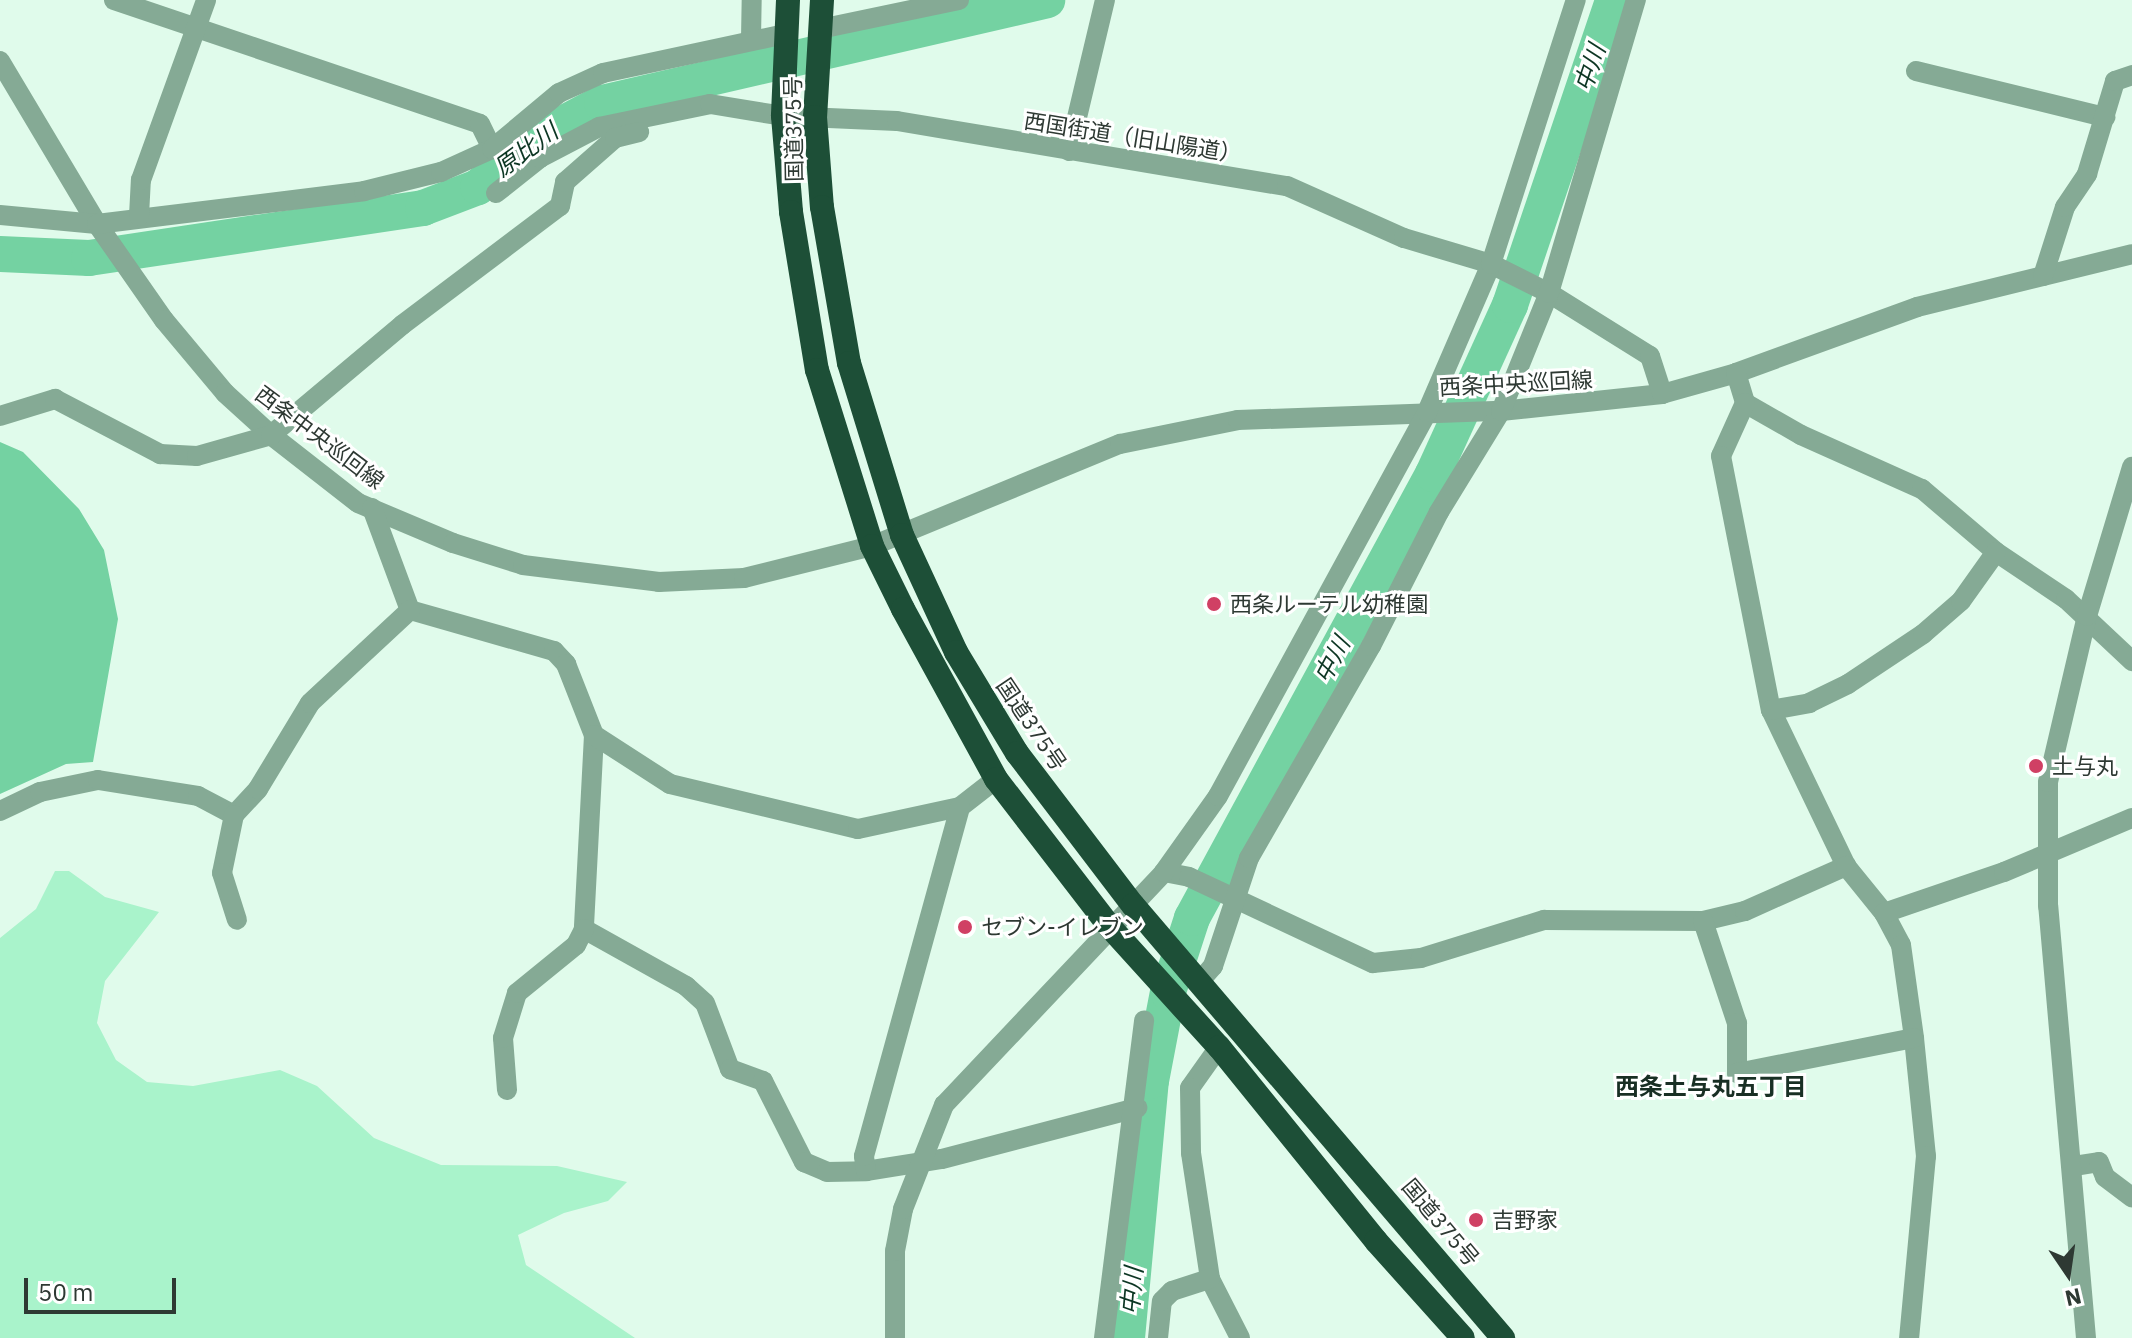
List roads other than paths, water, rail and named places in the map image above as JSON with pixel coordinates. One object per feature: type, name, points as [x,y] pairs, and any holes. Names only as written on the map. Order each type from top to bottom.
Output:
[{"type":"highway","name":"国道375号","points":[[788,0],[783,116],[791,212],[817,370],[872,546],[996,779],[1110,927],[1213,1040],[1376,1241],[1463,1338]]},
{"type":"highway","name":"国道375号","points":[[822,0],[815,117],[822,207],[849,363],[902,535],[956,652],[1001,728],[1133,905],[1503,1338]]},
{"type":"street","points":[[114,0],[480,124],[492,149]]},
{"type":"street","points":[[139,216],[141,180],[206,0]]},
{"type":"street","points":[[751,39],[752,0]]},
{"type":"street","points":[[820,29],[959,0]]},
{"type":"street","points":[[895,1338],[895,1251],[919,1163],[944,1105],[1164,872],[1218,796],[1431,412],[1496,266],[1576,0]]},
{"type":"street","points":[[1200,981],[1213,966],[1231,899],[1249,858],[1371,646],[1439,512],[1497,411],[1544,290],[1636,0]]},
{"type":"street","points":[[1069,151],[1104,5]]},
{"type":"street","points":[[0,215],[101,230],[139,216],[364,191],[441,172],[492,149],[559,93],[603,73],[785,34]]},
{"type":"street","name":"西条中央巡回線","points":[[0,61],[101,230],[138,283],[225,393],[271,435],[372,508],[523,565],[659,582],[744,578],[872,546],[1120,444],[1238,420],[1497,411],[1662,394],[1736,373],[1917,307],[2132,254]]},
{"type":"street","points":[[1916,71],[2105,117]]},
{"type":"street","points":[[2043,276],[2056,227],[2087,174],[2115,81],[2132,75]]},
{"type":"street","name":"西国街道（旧山陽道）","points":[[496,193],[540,158],[599,127],[710,104],[783,116],[897,121],[1287,186],[1404,238],[1496,266],[1544,290],[1650,356],[1662,394]]},
{"type":"street","points":[[0,416],[55,399],[160,454],[197,456],[271,435],[402,325],[560,206],[565,182],[615,138],[677,124],[683,110]]},
{"type":"street","points":[[492,149],[540,158]]},
{"type":"street","points":[[1736,373],[1745,403],[1721,456],[1771,710],[1846,866],[1884,913],[1901,945],[1926,1156],[1909,1338]]},
{"type":"street","points":[[1745,403],[1801,435],[1922,489],[1996,552],[2087,616],[2132,661]]},
{"type":"street","points":[[2086,1338],[2074,1166],[2045,853],[2048,782],[2087,616],[2132,467]]},
{"type":"street","points":[[372,508],[410,610]]},
{"type":"street","points":[[1771,710],[1809,703],[1848,684],[1923,634],[1961,601],[1996,552]]},
{"type":"street","points":[[410,610],[554,651],[566,664],[594,735],[584,929],[576,945],[517,993],[503,1038],[507,1090]]},
{"type":"street","points":[[237,920],[222,873],[234,815],[258,789],[310,703],[410,610]]},
{"type":"street","points":[[594,735],[670,784],[858,829],[960,807],[996,779]]},
{"type":"street","points":[[0,811],[40,792],[98,780],[198,796],[234,815]]},
{"type":"street","points":[[866,1171],[864,1156],[960,807]]},
{"type":"street","points":[[1884,913],[2132,818]]},
{"type":"street","points":[[1164,872],[1189,877],[1373,963],[1421,958],[1544,920],[1703,921],[1745,911],[1846,866]]},
{"type":"street","points":[[1703,921],[1737,1023],[1737,1073],[1914,1038]]},
{"type":"street","points":[[584,929],[686,986],[705,1003],[730,1069],[763,1081],[804,1162],[827,1172],[866,1171],[919,1163],[1137,1108]]},
{"type":"street","points":[[1104,1338],[1137,1108],[1144,1021]]},
{"type":"street","points":[[1213,1040],[1190,1088],[1191,1153],[1210,1279],[1240,1338]]},
{"type":"street","points":[[2074,1166],[2099,1162],[2105,1177],[2132,1197]]},
{"type":"street","points":[[1158,1338],[1162,1301],[1172,1291],[1210,1279]]},
{"type":"waterway","name":"原比川","points":[[0,254],[89,258],[423,208],[478,187],[536,138],[602,103],[1047,0]]},
{"type":"waterway","name":"中川","points":[[1127,1338],[1151,1081],[1168,992],[1192,918],[1433,474],[1510,305],[1613,0]]},
{"type":"place","name":"西条ルーテル幼稚園","points":[[1214,604]]},
{"type":"place","name":"土与丸","points":[[2036,766]]},
{"type":"place","name":"セブン-イレブン","points":[[965,927]]},
{"type":"place","name":"吉野家","points":[[1476,1220]]},
{"type":"district","name":"西条土与丸五丁目","points":[[1711,1087]]}]
